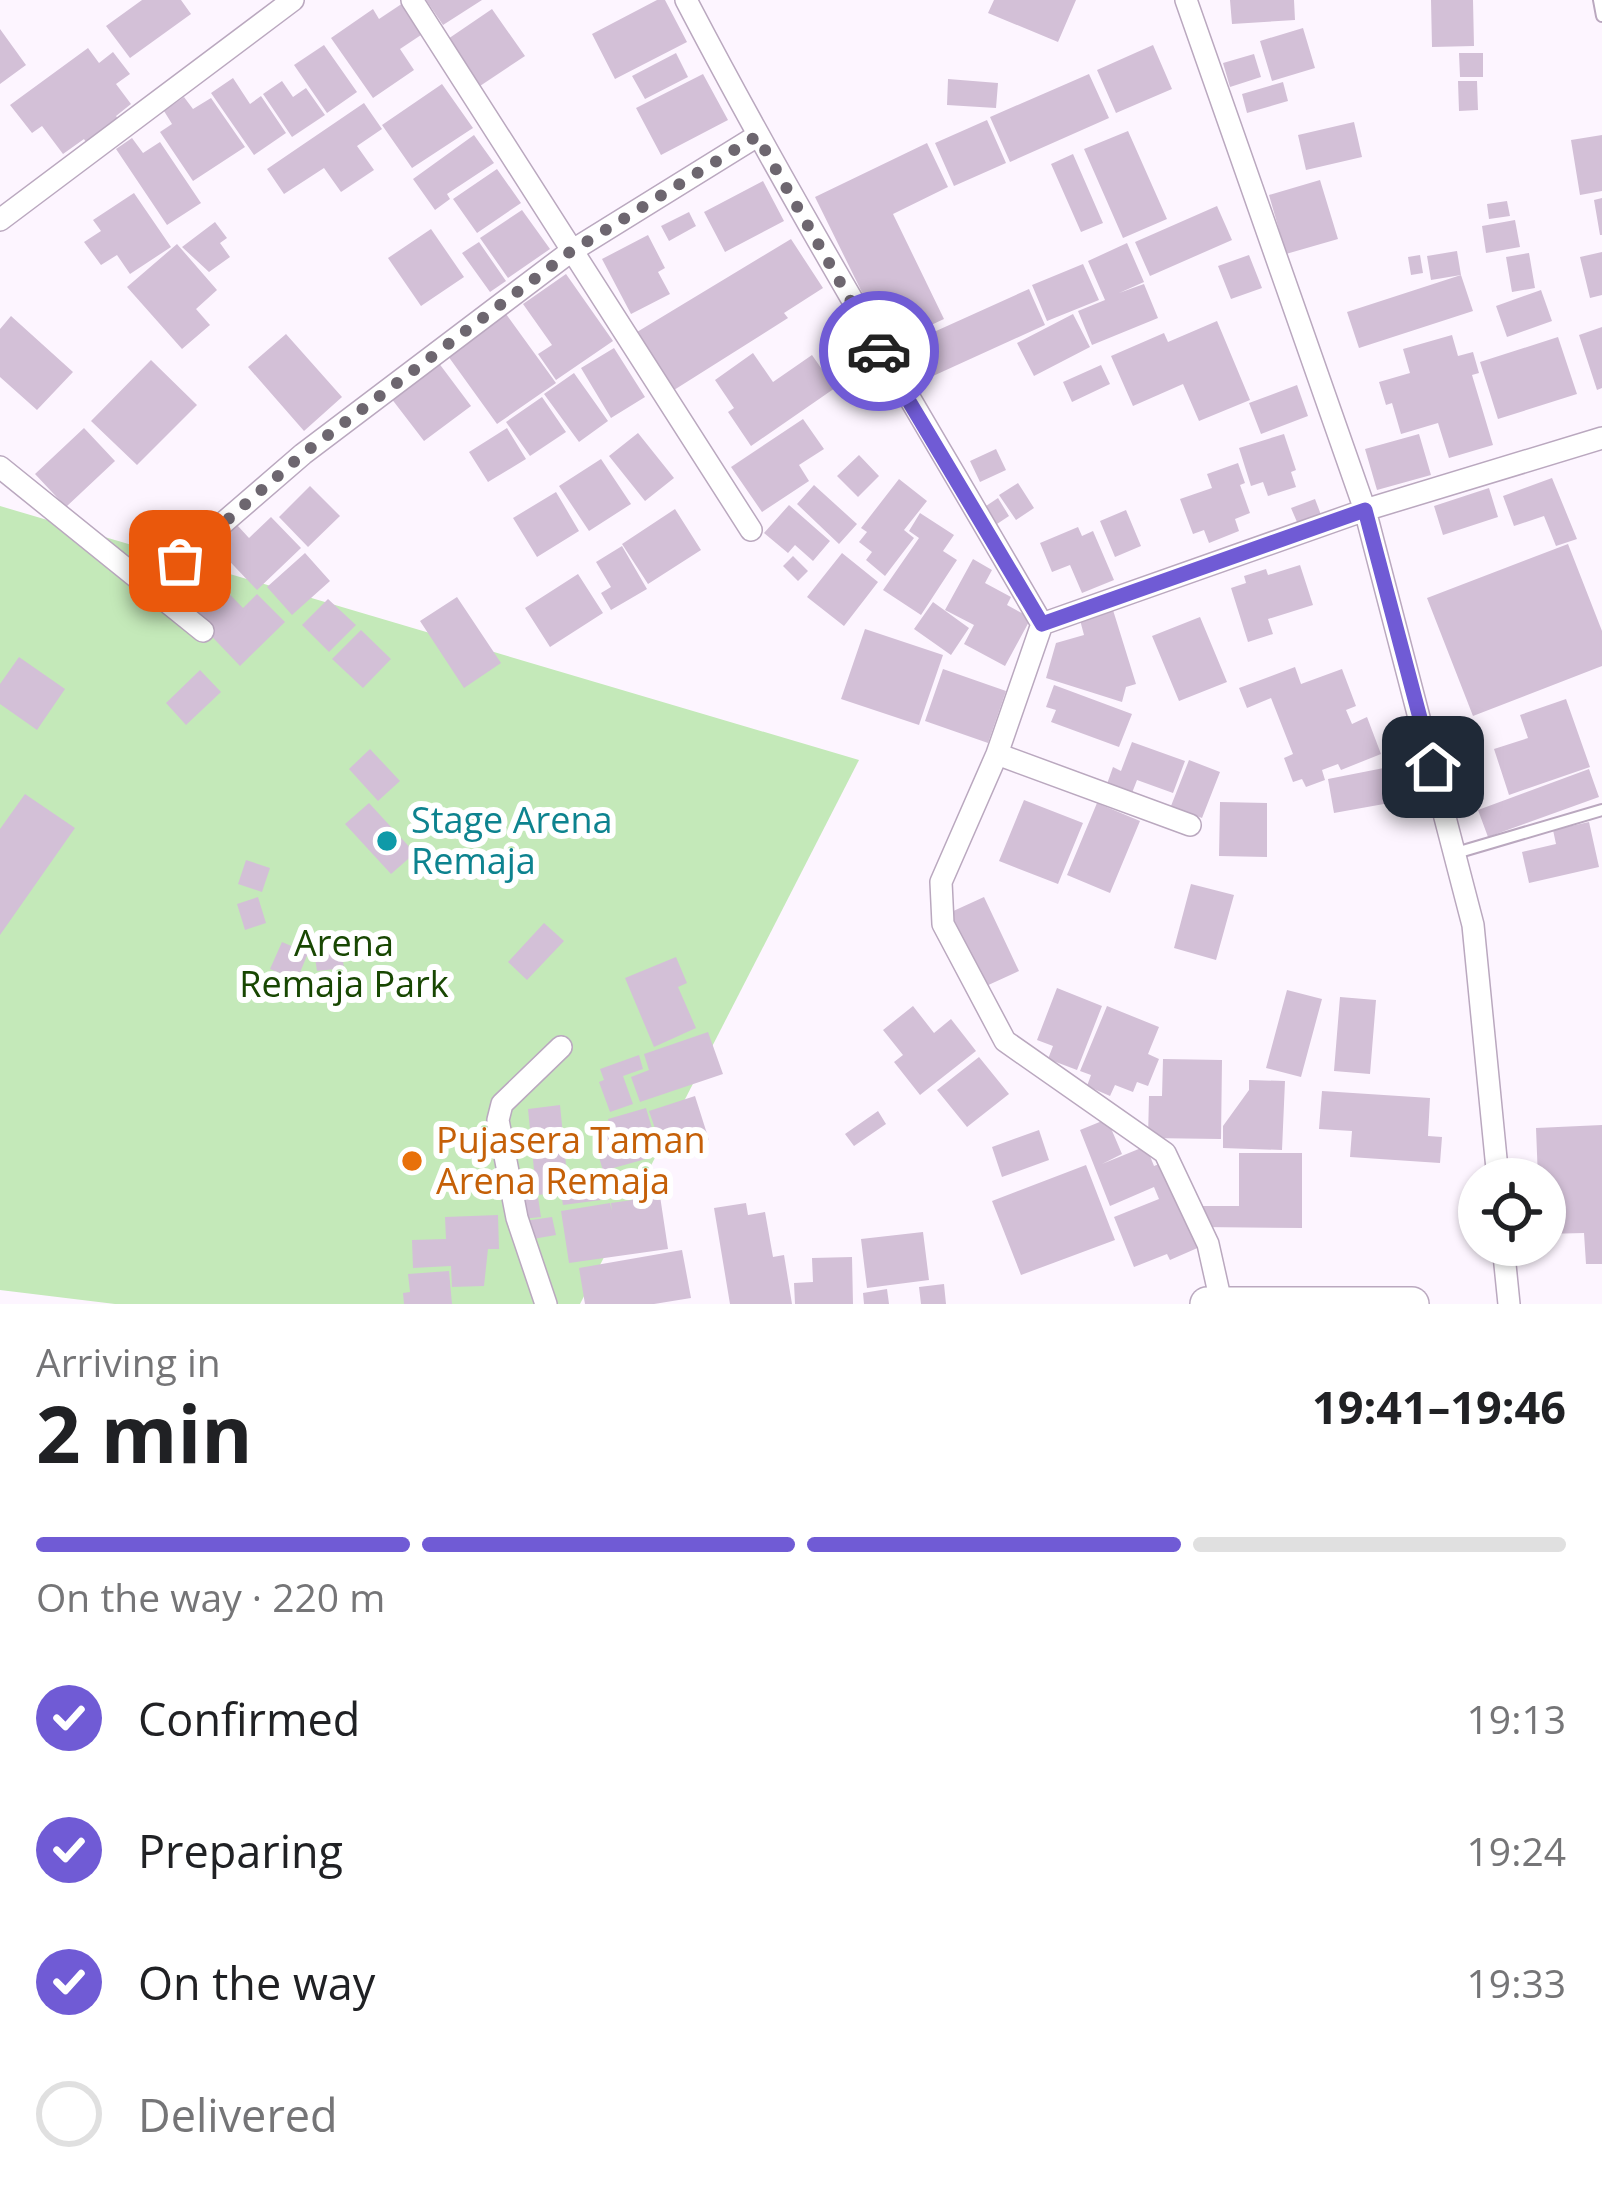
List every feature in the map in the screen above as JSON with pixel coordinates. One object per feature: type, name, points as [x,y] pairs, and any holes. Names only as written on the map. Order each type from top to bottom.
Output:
[{"type":"main road","points":[[1208,1304],[1412,1304]]},
{"type":"street","points":[[1,219],[261,9],[293,0]]},
{"type":"street","points":[[412,0],[751,530]]},
{"type":"street","points":[[686,0],[883,358],[1042,624],[997,754],[941,882],[943,924],[1005,1041],[1165,1153],[1208,1244],[1221,1303]]},
{"type":"street","points":[[1186,0],[1365,510],[1473,925],[1496,1158]]},
{"type":"street","points":[[149,587],[303,454],[570,252],[757,136]]},
{"type":"street","points":[[1042,624],[1365,510],[1602,438]]},
{"type":"street","points":[[0,466],[203,631]]},
{"type":"street","points":[[997,754],[1190,825]]},
{"type":"street","points":[[546,1304],[517,1218],[498,1120],[502,1104],[561,1047]]},
{"type":"street","points":[[1506,1266],[1509,1304]]},
{"type":"lane","points":[[1599,0],[1602,16]]},
{"type":"lane","points":[[1456,853],[1602,810]]},
{"type":"green space","name":"Arena Remaja Park","points":[[0,506],[859,760],[580,1304],[115,1304],[0,1290]]},
{"type":"building","points":[[142,0],[181,0],[191,14],[130,58],[106,26]]},
{"type":"building","points":[[426,0],[482,0],[443,25]]},
{"type":"building","points":[[665,0],[687,42],[615,79],[592,34]]},
{"type":"building","points":[[994,0],[1076,0],[1058,42],[988,13]]},
{"type":"building","points":[[1230,0],[1294,0],[1295,20],[1232,24]]},
{"type":"building","points":[[1431,0],[1473,0],[1474,46],[1432,47]]},
{"type":"building","points":[[403,3],[424,33],[400,49],[414,70],[373,98],[331,38],[373,9],[379,19]]},
{"type":"building","points":[[492,9],[525,56],[477,88],[445,41]]},
{"type":"building","points":[[1303,28],[1315,68],[1272,81],[1260,41]]},
{"type":"building","points":[[0,29],[26,65],[0,84]]},
{"type":"building","points":[[324,45],[357,92],[327,113],[294,65]]},
{"type":"building","points":[[1153,45],[1172,89],[1116,113],[1097,70]]},
{"type":"building","points":[[88,48],[99,63],[113,52],[130,74],[116,84],[131,104],[116,116],[122,124],[89,147],[84,139],[63,154],[42,126],[32,133],[10,105]]},
{"type":"building","points":[[676,53],[688,77],[645,99],[632,76]]},
{"type":"building","points":[[1459,53],[1483,53],[1483,77],[1460,77]]},
{"type":"building","points":[[1254,54],[1261,77],[1230,87],[1223,63]]},
{"type":"building","points":[[703,74],[728,120],[661,155],[636,108]]},
{"type":"building","points":[[1089,74],[1109,118],[1010,162],[990,117]]},
{"type":"building","points":[[233,78],[250,104],[261,96],[286,133],[254,155],[211,93]]},
{"type":"building","points":[[948,79],[998,83],[996,108],[947,105]]},
{"type":"building","points":[[282,81],[293,97],[306,88],[325,115],[292,137],[263,94]]},
{"type":"building","points":[[1458,81],[1477,81],[1478,110],[1459,111]]},
{"type":"building","points":[[1283,82],[1288,101],[1247,113],[1242,94]]},
{"type":"building","points":[[442,84],[473,128],[412,168],[382,125]]},
{"type":"building","points":[[184,97],[193,109],[211,98],[245,147],[193,181],[160,132],[172,124],[164,111]]},
{"type":"building","points":[[364,103],[382,129],[357,146],[374,170],[341,192],[324,168],[284,194],[267,169]]},
{"type":"building","points":[[987,120],[1006,163],[954,186],[935,143]]},
{"type":"building","points":[[1354,122],[1362,157],[1306,170],[1298,135]]},
{"type":"building","points":[[1128,131],[1167,219],[1123,238],[1084,149]]},
{"type":"building","points":[[474,135],[494,163],[447,194],[450,199],[435,210],[413,179]]},
{"type":"building","points":[[1602,135],[1602,191],[1580,195],[1571,140]]},
{"type":"building","points":[[132,138],[143,153],[160,142],[201,203],[167,225],[116,149]]},
{"type":"building","points":[[927,143],[948,187],[893,214],[944,319],[888,345],[815,197]]},
{"type":"building","points":[[1073,154],[1103,223],[1081,232],[1051,164]]},
{"type":"building","points":[[497,169],[521,203],[477,233],[453,199]]},
{"type":"building","points":[[1320,180],[1338,239],[1286,254],[1269,195]]},
{"type":"building","points":[[763,181],[784,221],[725,252],[704,212]]},
{"type":"building","points":[[134,193],[171,247],[130,274],[117,255],[101,265],[84,242],[101,231],[93,220]]},
{"type":"building","points":[[1602,198],[1602,235],[1600,235],[1594,200]]},
{"type":"building","points":[[1507,201],[1510,216],[1489,219],[1487,204]]},
{"type":"building","points":[[1217,206],[1232,240],[1150,276],[1135,242]]},
{"type":"building","points":[[522,210],[550,249],[508,278],[480,238]]},
{"type":"building","points":[[689,212],[696,226],[669,241],[661,226]]},
{"type":"building","points":[[1515,220],[1520,247],[1486,253],[1482,226]]},
{"type":"building","points":[[215,222],[227,238],[220,243],[230,257],[209,272],[182,247]]},
{"type":"building","points":[[431,229],[464,277],[421,306],[388,258]]},
{"type":"building","points":[[648,235],[665,268],[658,272],[670,294],[631,314],[602,259]]},
{"type":"building","points":[[791,239],[823,288],[784,313],[788,318],[674,390],[637,332]]},
{"type":"building","points":[[479,242],[506,281],[490,292],[462,253]]},
{"type":"building","points":[[1127,243],[1144,282],[1119,293],[1144,284],[1158,318],[1092,345],[1078,311],[1105,300],[1088,261]]},
{"type":"building","points":[[177,244],[217,290],[196,309],[210,325],[182,349],[127,287]]},
{"type":"building","points":[[1457,251],[1461,275],[1431,280],[1427,256]]},
{"type":"building","points":[[1602,252],[1602,295],[1590,298],[1580,257]]},
{"type":"building","points":[[1529,253],[1535,288],[1512,292],[1506,257]]},
{"type":"building","points":[[1249,255],[1262,288],[1231,299],[1218,266]]},
{"type":"building","points":[[1420,255],[1423,273],[1411,275],[1408,257]]},
{"type":"building","points":[[1083,264],[1099,300],[1047,321],[1032,285]]},
{"type":"building","points":[[566,274],[613,341],[556,380],[538,354],[552,345],[523,304]]},
{"type":"building","points":[[1461,275],[1473,311],[1359,348],[1347,312]]},
{"type":"building","points":[[1029,289],[1045,325],[922,381],[905,345]]},
{"type":"building","points":[[1541,290],[1552,321],[1507,337],[1496,306]]},
{"type":"building","points":[[506,314],[556,383],[497,424],[448,356]]},
{"type":"building","points":[[1073,314],[1090,347],[1034,376],[1017,343]]},
{"type":"building","points":[[11,316],[73,372],[37,410],[0,377],[0,329]]},
{"type":"building","points":[[1217,321],[1250,400],[1199,421],[1183,384],[1133,406],[1111,356],[1164,333],[1168,342]]},
{"type":"building","points":[[1602,327],[1602,388],[1597,390],[1579,335]]},
{"type":"building","points":[[286,334],[342,397],[304,431],[248,367]]},
{"type":"building","points":[[1452,335],[1458,356],[1473,352],[1479,373],[1472,375],[1493,445],[1449,458],[1438,423],[1401,434],[1392,403],[1386,405],[1379,382],[1410,373],[1403,349]]},
{"type":"building","points":[[1558,337],[1577,394],[1498,419],[1480,362]]},
{"type":"building","points":[[614,348],[645,397],[611,418],[581,368]]},
{"type":"building","points":[[753,353],[773,382],[812,355],[835,388],[751,446],[728,412],[734,408],[715,380]]},
{"type":"building","points":[[151,360],[197,405],[137,465],[91,421]]},
{"type":"building","points":[[438,362],[471,406],[424,441],[391,398]]},
{"type":"building","points":[[1101,365],[1110,384],[1072,402],[1063,382]]},
{"type":"building","points":[[574,373],[608,421],[579,442],[544,394]]},
{"type":"building","points":[[1297,385],[1308,416],[1261,434],[1249,403]]},
{"type":"building","points":[[542,397],[566,432],[530,456],[506,422]]},
{"type":"building","points":[[803,419],[824,449],[799,465],[809,481],[762,512],[731,467]]},
{"type":"building","points":[[84,428],[115,461],[66,507],[35,474]]},
{"type":"building","points":[[507,428],[526,459],[488,482],[469,452]]},
{"type":"building","points":[[638,433],[674,478],[645,501],[609,456]]},
{"type":"building","points":[[1284,434],[1296,470],[1291,472],[1296,487],[1268,496],[1263,482],[1251,486],[1239,448]]},
{"type":"building","points":[[1419,434],[1431,475],[1377,490],[1365,449]]},
{"type":"building","points":[[996,449],[1006,470],[980,482],[970,461]]},
{"type":"building","points":[[859,455],[879,476],[858,497],[837,476]]},
{"type":"building","points":[[601,459],[631,504],[589,531],[559,486]]},
{"type":"building","points":[[1238,463],[1250,513],[1235,519],[1239,531],[1209,543],[1204,530],[1193,534],[1180,499],[1212,488],[1207,474]]},
{"type":"building","points":[[1552,478],[1577,539],[1556,546],[1544,516],[1514,526],[1503,496]]},
{"type":"building","points":[[899,479],[927,501],[904,530],[914,538],[885,576],[866,560],[872,552],[859,542],[867,532],[861,528]]},
{"type":"building","points":[[1018,483],[1034,508],[1016,520],[999,495]]},
{"type":"building","points":[[814,485],[857,524],[839,544],[797,504]]},
{"type":"building","points":[[310,486],[340,516],[308,547],[279,517]]},
{"type":"building","points":[[1489,488],[1498,517],[1443,535],[1434,506]]},
{"type":"building","points":[[556,492],[579,531],[537,557],[513,518]]},
{"type":"building","points":[[998,498],[1009,516],[997,524],[986,506]]},
{"type":"building","points":[[1315,499],[1323,520],[1300,529],[1291,508]]},
{"type":"building","points":[[789,505],[830,541],[813,561],[795,545],[788,553],[764,533]]},
{"type":"building","points":[[675,509],[701,550],[648,584],[622,544]]},
{"type":"building","points":[[1126,510],[1141,546],[1115,557],[1100,521]]},
{"type":"building","points":[[920,513],[954,535],[943,551],[957,560],[921,615],[883,590],[919,538],[909,531]]},
{"type":"building","points":[[271,517],[301,548],[257,590],[215,546],[237,525],[249,538]]},
{"type":"building","points":[[1078,527],[1082,536],[1093,531],[1114,580],[1082,593],[1070,565],[1052,572],[1040,543]]},
{"type":"building","points":[[1568,544],[1602,631],[1602,666],[1473,716],[1427,598]]},
{"type":"building","points":[[622,546],[647,589],[611,610],[601,593],[611,587],[596,562]]},
{"type":"building","points":[[305,553],[330,581],[292,615],[267,587]]},
{"type":"building","points":[[842,553],[878,582],[844,626],[807,597]]},
{"type":"building","points":[[793,556],[808,571],[798,581],[783,566]]},
{"type":"building","points":[[973,559],[992,570],[985,583],[1011,597],[1007,605],[1031,618],[1005,666],[964,644],[974,625],[945,610]]},
{"type":"building","points":[[1300,565],[1313,605],[1268,619],[1273,634],[1248,642],[1231,588],[1246,583],[1244,576],[1266,569],[1268,575]]},
{"type":"building","points":[[207,571],[243,608],[257,594],[285,622],[240,666],[177,600]]},
{"type":"building","points":[[578,574],[603,613],[550,647],[525,608]]},
{"type":"building","points":[[457,597],[501,663],[464,688],[420,621]]},
{"type":"building","points":[[328,599],[356,625],[329,652],[302,625]]},
{"type":"building","points":[[933,602],[969,628],[951,655],[914,629]]},
{"type":"building","points":[[1113,610],[1136,684],[1126,687],[1122,702],[1046,678],[1056,643],[1084,635],[1080,620]]},
{"type":"building","points":[[1200,617],[1227,682],[1179,701],[1152,636]]},
{"type":"building","points":[[865,629],[943,655],[919,725],[841,699]]},
{"type":"building","points":[[361,630],[391,659],[363,688],[332,659]]},
{"type":"building","points":[[19,657],[65,689],[37,730],[0,704],[0,684]]},
{"type":"building","points":[[1295,667],[1301,684],[1342,669],[1356,706],[1346,710],[1352,724],[1367,717],[1381,754],[1341,770],[1338,764],[1322,770],[1325,780],[1306,787],[1302,779],[1293,782],[1284,758],[1293,754],[1271,698],[1247,708],[1239,688]]},
{"type":"building","points":[[943,669],[1006,691],[988,743],[925,721]]},
{"type":"building","points":[[200,670],[221,692],[186,725],[166,703]]},
{"type":"building","points":[[1054,685],[1132,714],[1119,747],[1051,722],[1056,710],[1046,707]]},
{"type":"building","points":[[1566,699],[1590,767],[1509,795],[1494,749],[1528,738],[1520,715]]},
{"type":"building","points":[[1132,742],[1185,761],[1173,793],[1137,780],[1132,793],[1107,784],[1113,767],[1121,771]]},
{"type":"building","points":[[370,749],[400,781],[378,801],[349,769]]},
{"type":"building","points":[[1189,760],[1220,772],[1202,818],[1171,806]]},
{"type":"building","points":[[1399,765],[1406,800],[1334,813],[1328,779]]},
{"type":"building","points":[[1589,769],[1599,797],[1488,837],[1478,810]]},
{"type":"building","points":[[25,794],[75,828],[0,935],[0,829]]},
{"type":"building","points":[[1024,800],[1083,823],[1058,884],[999,861]]},
{"type":"building","points":[[1220,802],[1267,803],[1267,857],[1219,856]]},
{"type":"building","points":[[369,803],[415,853],[391,874],[345,824]]},
{"type":"building","points":[[1097,803],[1140,821],[1110,893],[1067,875]]},
{"type":"building","points":[[1589,822],[1599,867],[1529,883],[1522,852],[1556,844],[1553,830]]},
{"type":"building","points":[[246,860],[270,868],[262,892],[238,884]]},
{"type":"building","points":[[1191,884],[1234,895],[1216,960],[1174,948]]},
{"type":"building","points":[[258,897],[266,923],[245,930],[237,904]]},
{"type":"building","points":[[984,897],[1019,971],[984,987],[949,913]]},
{"type":"building","points":[[544,923],[564,941],[527,980],[508,962]]},
{"type":"building","points":[[282,942],[308,953],[297,980],[270,969]]},
{"type":"building","points":[[341,948],[344,968],[317,971],[314,951]]},
{"type":"building","points":[[676,957],[687,983],[678,987],[696,1028],[654,1047],[625,978]]},
{"type":"building","points":[[1057,988],[1102,1006],[1077,1070],[1048,1059],[1053,1046],[1037,1040]]},
{"type":"building","points":[[1287,990],[1322,999],[1301,1077],[1266,1068]]},
{"type":"building","points":[[1340,997],[1376,1000],[1370,1074],[1334,1071]]},
{"type":"building","points":[[913,1006],[934,1033],[951,1019],[976,1051],[920,1095],[894,1062],[903,1055],[883,1030]]},
{"type":"building","points":[[1107,1006],[1159,1027],[1148,1054],[1159,1059],[1148,1086],[1137,1082],[1133,1092],[1115,1085],[1110,1096],[1087,1086],[1091,1075],[1080,1071]]},
{"type":"building","points":[[708,1032],[723,1074],[640,1102],[631,1077],[649,1070],[644,1054]]},
{"type":"building","points":[[639,1055],[643,1069],[623,1076],[633,1104],[610,1112],[599,1082],[604,1080],[600,1069]]},
{"type":"building","points":[[979,1057],[1009,1094],[967,1127],[937,1090]]},
{"type":"building","points":[[1163,1059],[1222,1060],[1221,1139],[1148,1138],[1149,1096],[1162,1096]]},
{"type":"building","points":[[1249,1080],[1285,1081],[1282,1150],[1223,1148],[1223,1126],[1249,1090]]},
{"type":"building","points":[[1322,1091],[1430,1098],[1428,1136],[1442,1137],[1440,1163],[1350,1157],[1352,1131],[1319,1129]]},
{"type":"building","points":[[695,1096],[709,1140],[664,1155],[649,1111]]},
{"type":"building","points":[[560,1105],[568,1185],[546,1187],[547,1194],[517,1197],[514,1171],[534,1170],[528,1109]]},
{"type":"building","points":[[646,1108],[660,1155],[603,1171],[593,1136],[611,1130],[608,1119]]},
{"type":"building","points":[[878,1111],[886,1124],[854,1146],[845,1134]]},
{"type":"building","points":[[1107,1119],[1122,1154],[1102,1164],[1146,1146],[1154,1166],[1167,1161],[1202,1246],[1170,1260],[1167,1254],[1134,1267],[1114,1217],[1159,1199],[1154,1187],[1110,1206],[1080,1130]]},
{"type":"building","points":[[1602,1125],[1602,1264],[1586,1264],[1584,1233],[1566,1233],[1566,1158],[1537,1158],[1536,1128]]},
{"type":"building","points":[[1039,1130],[1049,1160],[1002,1177],[992,1147]]},
{"type":"building","points":[[1239,1153],[1302,1153],[1302,1228],[1201,1227],[1202,1206],[1239,1206]]},
{"type":"building","points":[[1086,1165],[1115,1240],[1021,1275],[992,1201]]},
{"type":"building","points":[[646,1172],[648,1194],[611,1199],[608,1177]]},
{"type":"building","points":[[606,1181],[609,1199],[563,1205],[560,1187]]},
{"type":"building","points":[[660,1196],[668,1249],[569,1263],[561,1211],[610,1203],[612,1211],[611,1203]]},
{"type":"building","points":[[538,1197],[541,1217],[522,1219],[519,1199]]},
{"type":"building","points":[[746,1203],[748,1215],[765,1212],[773,1257],[784,1255],[792,1304],[730,1304],[714,1208]]},
{"type":"building","points":[[498,1215],[499,1249],[488,1249],[484,1286],[452,1287],[451,1266],[413,1268],[412,1240],[446,1239],[445,1217]]},
{"type":"building","points":[[552,1217],[556,1235],[527,1240],[524,1221]]},
{"type":"building","points":[[923,1232],[929,1280],[867,1288],[861,1239]]},
{"type":"building","points":[[682,1250],[691,1298],[654,1304],[585,1304],[579,1268]]},
{"type":"building","points":[[852,1257],[853,1304],[795,1304],[794,1283],[813,1282],[812,1258]]},
{"type":"building","points":[[449,1271],[452,1304],[404,1304],[403,1293],[410,1292],[408,1274]]},
{"type":"building","points":[[944,1284],[946,1304],[921,1304],[919,1287]]},
{"type":"building","points":[[887,1289],[889,1304],[864,1304],[863,1293]]},
{"type":"way so far","points":[[180,561],[303,454],[570,252],[757,136],[879,351]]},
{"type":"place","name":"Stage Arena Remaja","points":[[387,841]]},
{"type":"place","name":"Pujasera Taman Arena Remaja","points":[[412,1161]]},
{"type":"route","points":[[879,351],[1042,624],[1365,510],[1433,767]]}]
